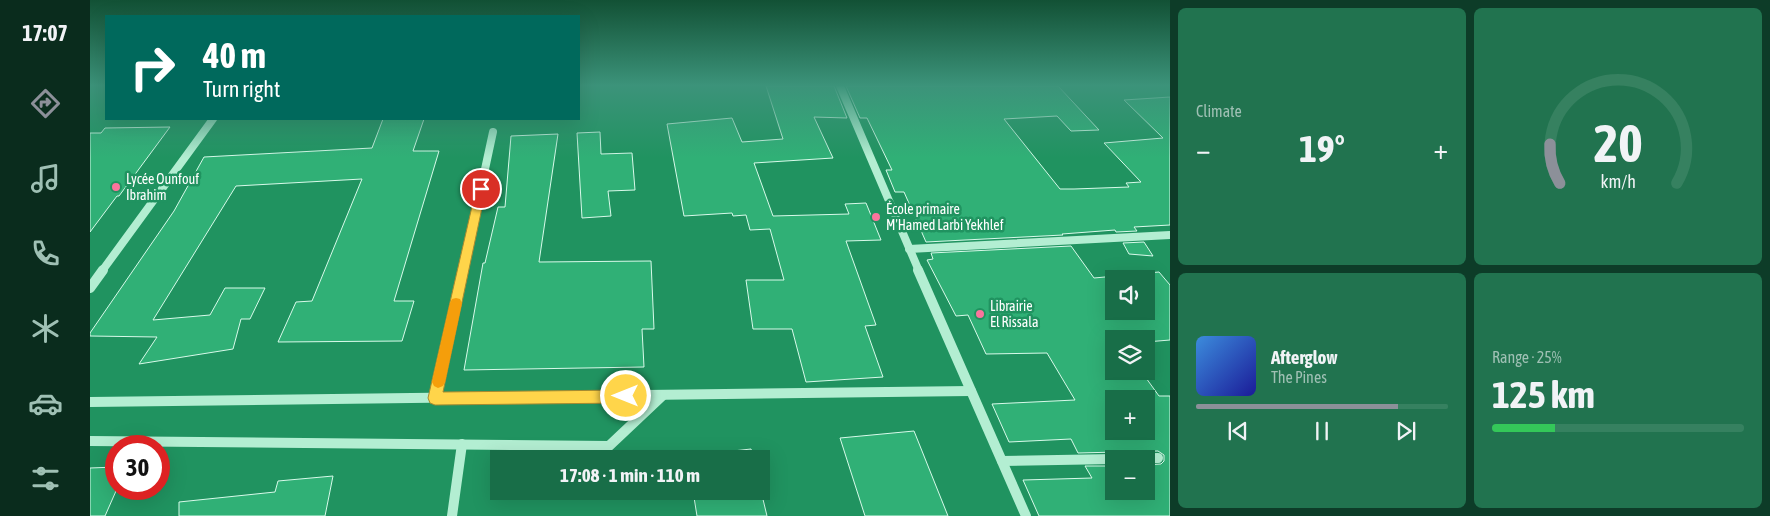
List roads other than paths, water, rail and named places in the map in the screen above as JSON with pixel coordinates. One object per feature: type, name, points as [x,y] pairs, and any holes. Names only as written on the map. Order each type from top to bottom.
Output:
[{"type":"street","points":[[850,110],[1026,516]]},
{"type":"street","points":[[90,288],[212,120]]},
{"type":"street","points":[[435,398],[493,132]]},
{"type":"street","points":[[909,249],[1170,235]]},
{"type":"street","points":[[90,402],[971,391]]},
{"type":"street","points":[[90,441],[609,446],[662,396]]},
{"type":"street","points":[[452,516],[462,444]]},
{"type":"street","points":[[1002,461],[1105,459]]},
{"type":"place","name":"Lycée Ounfouf Ibrahim","points":[[116,187]]},
{"type":"place","name":"École primaire M'Hamed Larbi Yekhlef","points":[[876,217]]},
{"type":"place","name":"Librairie El Rissala","points":[[980,314]]}]
